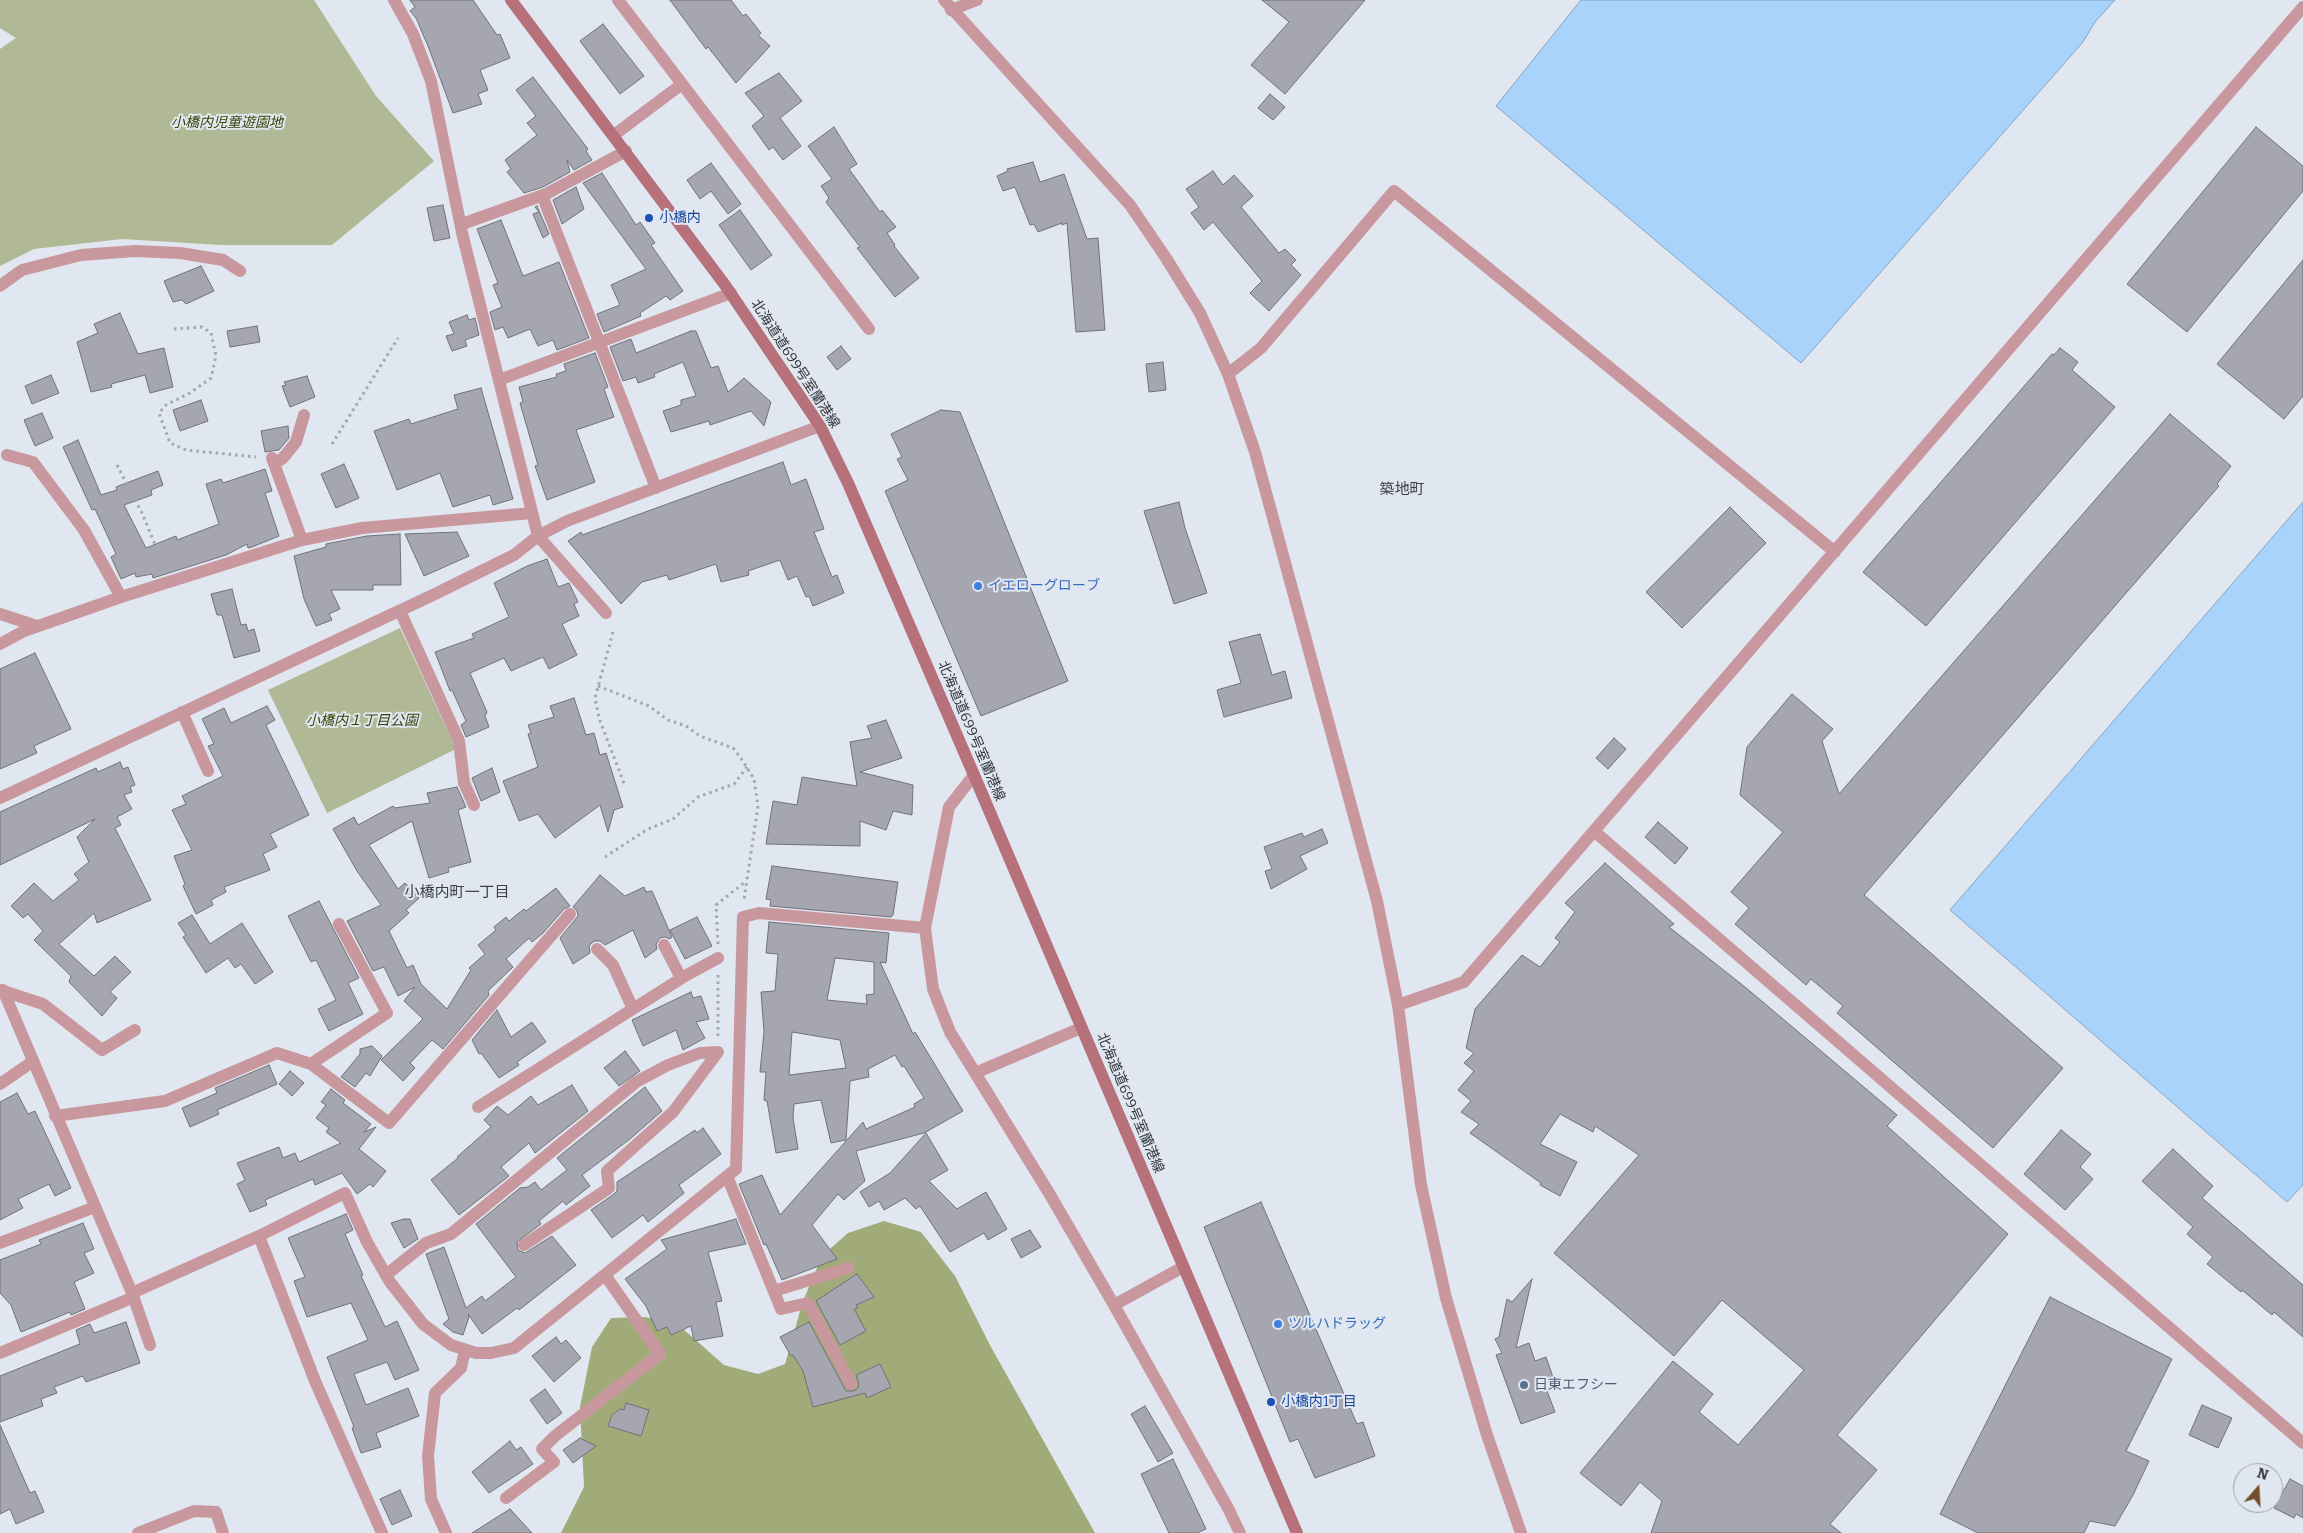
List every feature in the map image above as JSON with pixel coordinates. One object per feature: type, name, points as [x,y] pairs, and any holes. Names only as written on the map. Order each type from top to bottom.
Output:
[{"type":"main road","name":"北海道道699号室蘭港線","points":[[511,0],[731,293],[820,426],[848,484],[974,775],[1297,1533]]},
{"type":"street","points":[[394,0],[413,34],[431,81],[462,224],[463,237],[538,536],[606,613]]},
{"type":"street","points":[[618,0],[869,329]]},
{"type":"street","points":[[948,5],[977,0]]},
{"type":"street","points":[[948,5],[1130,205],[1200,313],[1228,374],[1255,452],[1377,901],[1398,1005],[1421,1185],[1446,1298],[1487,1435],[1521,1533]]},
{"type":"street","points":[[1398,1005],[1464,982],[1836,552],[2303,7]]},
{"type":"street","points":[[614,136],[682,84]]},
{"type":"street","points":[[462,224],[542,195],[626,151]]},
{"type":"street","points":[[1228,374],[1262,348],[1394,191],[1836,552]]},
{"type":"street","points":[[542,195],[601,342],[656,488]]},
{"type":"street","points":[[0,286],[22,270],[81,255],[135,250],[180,253],[223,260],[240,271]]},
{"type":"street","points":[[499,380],[731,293]]},
{"type":"street","points":[[302,540],[273,461],[283,458],[296,442],[304,416]]},
{"type":"street","points":[[0,798],[514,555],[538,536],[567,521],[820,426]]},
{"type":"street","points":[[7,455],[32,462],[84,530],[121,597]]},
{"type":"street","points":[[0,644],[37,626],[121,597],[302,540],[362,528],[532,514]]},
{"type":"street","points":[[400,610],[458,741],[464,783],[474,805]]},
{"type":"street","points":[[0,614],[37,626]]},
{"type":"street","points":[[182,712],[208,771]]},
{"type":"street","points":[[974,775],[949,807],[925,928],[932,989],[950,1032],[1049,1193],[1114,1304],[1214,1482],[1240,1533]]},
{"type":"street","points":[[1594,831],[2303,1444]]},
{"type":"street","points":[[0,1353],[133,1295],[346,1193],[368,1242],[386,1275],[423,1324],[450,1345],[476,1353],[491,1353],[514,1348],[736,1169],[743,917],[759,913],[925,928]]},
{"type":"street","points":[[56,1116],[165,1102],[277,1053],[311,1064],[389,1123],[570,914]]},
{"type":"street","points":[[311,1064],[387,1014],[339,924]]},
{"type":"street","points":[[664,945],[681,978]]},
{"type":"street","points":[[597,949],[613,965],[633,1009]]},
{"type":"street","points":[[478,1107],[681,978],[718,958]]},
{"type":"street","points":[[2,990],[44,1004],[102,1050],[136,1030]]},
{"type":"street","points":[[2,990],[133,1295],[150,1345]]},
{"type":"street","points":[[975,1073],[1081,1028]]},
{"type":"street","points":[[386,1275],[426,1243],[451,1234],[636,1082],[668,1065],[700,1053],[718,1052],[673,1112],[607,1171],[608,1188],[524,1245]]},
{"type":"street","points":[[0,1084],[32,1062]]},
{"type":"street","points":[[727,1176],[781,1309],[808,1303],[851,1384]]},
{"type":"street","points":[[0,1243],[95,1207]]},
{"type":"street","points":[[259,1236],[315,1381],[382,1533]]},
{"type":"street","points":[[1114,1304],[1183,1267]]},
{"type":"street","points":[[774,1291],[848,1268]]},
{"type":"street","points":[[506,1498],[554,1462],[542,1449],[555,1436],[660,1354],[605,1275]]},
{"type":"street","points":[[446,1533],[431,1499],[428,1456],[435,1393],[461,1368],[465,1350]]},
{"type":"street","points":[[138,1533],[194,1511],[216,1512],[223,1533]]},
{"type":"path","points":[[174,329],[202,327],[211,333],[216,356],[210,378],[190,393],[166,405],[160,413],[170,443],[186,450],[273,461]]},
{"type":"path","points":[[332,444],[398,338]]},
{"type":"path","points":[[117,465],[142,514],[170,582]]},
{"type":"path","points":[[613,632],[595,698],[598,718],[626,786]]},
{"type":"path","points":[[598,686],[649,706],[668,720],[686,726],[700,736],[733,748],[747,767],[754,779],[758,806],[746,882],[743,917]]},
{"type":"path","points":[[605,857],[648,829],[673,819],[698,797],[734,784],[747,767]]},
{"type":"green space","name":"小橋内児童遊園地","points":[[0,0],[314,0],[376,96],[434,161],[332,245],[221,245],[122,239],[34,249],[0,266],[0,49],[16,38],[0,28]]},
{"type":"green space","name":"小橋内１丁目公園","points":[[400,628],[456,749],[327,813],[268,690]]},
{"type":"green space","points":[[884,1221],[921,1232],[955,1276],[991,1347],[1095,1533],[561,1533],[584,1487],[580,1407],[592,1347],[611,1318],[644,1317],[674,1321],[724,1365],[758,1374],[785,1364],[803,1301],[822,1256],[848,1233]]},
{"type":"water","points":[[1581,0],[2115,0],[2095,22],[2083,42],[1801,363],[1496,106]]},
{"type":"water","points":[[2303,502],[2303,1185],[2287,1202],[1950,910]]},
{"type":"building","points":[[410,0],[473,0],[497,35],[500,34],[510,58],[480,70],[488,90],[478,94],[482,104],[453,113],[428,46],[416,18],[410,11],[415,7]]},
{"type":"building","points":[[670,0],[731,0],[743,16],[746,14],[761,33],[758,35],[770,46],[736,83],[708,47],[706,49]]},
{"type":"building","points":[[1262,0],[1365,0],[1285,94],[1251,65],[1289,22]]},
{"type":"building","points":[[603,24],[644,76],[620,94],[580,41]]},
{"type":"building","points":[[779,73],[802,101],[780,118],[801,146],[783,160],[773,147],[769,150],[752,126],[764,116],[745,93]]},
{"type":"building","points":[[533,77],[588,149],[586,151],[592,160],[574,170],[567,160],[570,172],[543,187],[524,193],[507,172],[511,169],[505,160],[537,135],[527,123],[536,116],[516,90]]},
{"type":"building","points":[[1270,94],[1285,107],[1273,120],[1258,108]]},
{"type":"building","points":[[834,127],[857,164],[849,169],[880,212],[882,210],[896,227],[887,233],[894,246],[919,278],[895,297],[857,248],[860,247],[826,202],[829,198],[821,186],[832,179],[808,146]]},
{"type":"building","points":[[2256,127],[2303,166],[2303,191],[2187,332],[2127,284]]},
{"type":"building","points":[[1033,162],[1040,182],[1064,174],[1087,239],[1098,238],[1105,330],[1076,332],[1067,223],[1038,232],[1034,224],[1030,225],[1015,187],[1003,191],[997,176],[1008,171],[1007,169]]},
{"type":"building","points":[[711,163],[741,204],[728,214],[711,191],[700,199],[687,180]]},
{"type":"building","points":[[1213,171],[1223,185],[1234,175],[1253,196],[1241,207],[1279,253],[1285,249],[1296,260],[1291,265],[1301,275],[1269,311],[1250,293],[1262,281],[1213,222],[1204,230],[1191,213],[1199,207],[1186,189]]},
{"type":"building","points":[[602,173],[636,225],[640,222],[655,243],[651,245],[683,291],[670,300],[666,296],[640,313],[641,316],[604,332],[597,314],[620,305],[611,285],[646,269],[583,183]]},
{"type":"building","points":[[576,187],[584,209],[562,224],[553,200]]},
{"type":"building","points":[[443,205],[450,238],[434,241],[427,208]]},
{"type":"building","points":[[537,206],[549,234],[543,238],[533,214],[539,212],[535,207]]},
{"type":"building","points":[[740,210],[772,255],[751,270],[719,225]]},
{"type":"building","points":[[501,220],[523,276],[559,262],[589,338],[557,350],[553,340],[538,346],[530,329],[508,338],[503,327],[495,330],[490,312],[502,307],[493,285],[498,283],[477,229]]},
{"type":"building","points":[[2303,260],[2303,396],[2284,419],[2217,364]]},
{"type":"building","points":[[201,266],[214,291],[186,304],[182,300],[173,302],[164,281]]},
{"type":"building","points":[[120,313],[138,354],[164,348],[173,387],[150,393],[145,375],[111,384],[112,387],[91,392],[77,342],[98,333],[94,324]]},
{"type":"building","points":[[467,315],[469,320],[475,318],[479,335],[465,340],[467,346],[452,351],[446,336],[454,334],[449,322]]},
{"type":"building","points":[[257,326],[260,342],[230,347],[227,331]]},
{"type":"building","points":[[691,331],[696,331],[711,368],[718,366],[728,392],[744,378],[771,402],[764,426],[751,411],[710,425],[709,421],[671,432],[663,411],[681,405],[681,400],[696,396],[683,362],[654,374],[655,377],[638,383],[636,377],[623,381],[610,347],[631,339],[636,353]]},
{"type":"building","points":[[841,346],[851,359],[837,370],[827,357]]},
{"type":"building","points":[[2060,348],[2078,362],[2072,370],[2115,407],[1926,626],[1863,572],[2052,354],[2054,355]]},
{"type":"building","points":[[595,353],[608,387],[604,389],[614,417],[576,430],[595,482],[547,500],[535,466],[538,465],[520,403],[523,402],[519,387],[557,377],[556,374],[566,371],[564,364]]},
{"type":"building","points":[[1163,362],[1166,390],[1149,392],[1146,364]]},
{"type":"building","points":[[51,375],[59,393],[32,404],[25,386]]},
{"type":"building","points":[[307,376],[315,397],[290,407],[282,386],[286,385],[284,382]]},
{"type":"building","points":[[481,388],[513,499],[493,505],[490,495],[453,507],[440,473],[397,490],[374,431],[409,419],[411,424],[458,409],[454,395]]},
{"type":"building","points":[[201,400],[208,421],[180,431],[173,410]]},
{"type":"building","name":"イエローグローブ","points":[[941,410],[960,412],[1068,681],[981,716],[885,491],[908,480],[897,459],[902,457],[891,434]]},
{"type":"building","points":[[42,413],[53,438],[35,446],[24,420]]},
{"type":"building","points":[[2170,414],[2231,466],[2217,484],[2219,486],[1864,895],[2063,1068],[1993,1148],[1837,1013],[1843,1006],[1811,979],[1806,985],[1735,924],[1749,908],[1731,892],[1783,832],[1740,795],[1747,747],[1792,694],[1833,729],[1822,741],[1839,794]]},
{"type":"building","points":[[288,426],[289,438],[279,450],[265,452],[261,431]]},
{"type":"building","points":[[78,440],[101,495],[117,490],[116,487],[158,471],[163,485],[151,490],[152,495],[124,505],[146,548],[176,536],[177,540],[219,524],[206,484],[221,479],[223,483],[265,469],[272,491],[265,493],[279,536],[248,548],[247,544],[226,555],[153,578],[152,574],[136,577],[135,573],[121,579],[111,557],[116,554],[95,509],[92,510],[63,447]]},
{"type":"building","points":[[783,462],[791,485],[806,479],[824,529],[814,532],[832,577],[837,575],[844,593],[813,606],[809,596],[806,597],[797,576],[788,580],[780,560],[748,571],[749,575],[721,582],[716,564],[669,580],[667,575],[642,582],[621,604],[568,541],[581,532],[582,535]]},
{"type":"building","points":[[344,464],[359,498],[336,508],[321,474]]},
{"type":"building","points":[[1179,502],[1185,528],[1207,593],[1174,604],[1144,511]]},
{"type":"building","points":[[1730,507],[1766,543],[1682,628],[1646,592]]},
{"type":"building","points":[[457,532],[469,556],[424,576],[405,534]]},
{"type":"building","points":[[400,534],[401,585],[373,585],[373,590],[331,590],[340,609],[329,614],[332,620],[316,626],[304,599],[294,556],[326,547],[326,544],[367,536]]},
{"type":"building","points":[[547,559],[558,587],[569,583],[578,602],[574,604],[579,616],[562,624],[577,655],[549,669],[543,657],[511,671],[504,658],[470,673],[487,712],[485,716],[489,727],[466,737],[461,725],[466,721],[452,690],[450,691],[435,652],[474,638],[472,634],[509,617],[494,583],[527,566]]},
{"type":"building","points":[[232,589],[241,625],[246,624],[248,631],[254,629],[260,651],[234,658],[222,615],[217,615],[211,594]]},
{"type":"building","points":[[1260,634],[1272,675],[1285,671],[1292,698],[1224,717],[1217,690],[1241,683],[1229,642]]},
{"type":"building","points":[[35,653],[71,729],[34,746],[37,753],[0,769],[0,669]]},
{"type":"building","points":[[574,698],[586,735],[594,733],[600,755],[606,753],[623,807],[614,810],[608,832],[600,805],[555,838],[538,814],[519,821],[503,781],[538,767],[528,734],[531,733],[528,725],[554,717],[550,706]]},
{"type":"building","points":[[267,706],[275,720],[266,725],[309,815],[270,834],[277,847],[263,854],[270,870],[224,887],[226,892],[211,900],[213,905],[196,914],[183,886],[185,884],[174,856],[192,850],[172,810],[186,804],[182,796],[223,776],[208,746],[214,744],[202,719],[224,708],[231,723]]},
{"type":"building","points":[[886,720],[902,758],[860,772],[913,785],[912,815],[893,811],[886,830],[860,821],[860,846],[766,844],[773,801],[797,805],[802,777],[857,786],[850,742],[872,738],[867,726]]},
{"type":"building","points":[[1614,738],[1626,749],[1608,769],[1596,758]]},
{"type":"building","points":[[120,762],[123,769],[128,767],[135,785],[130,787],[132,792],[124,795],[132,809],[117,817],[121,825],[115,828],[151,900],[97,923],[94,913],[59,944],[94,976],[115,956],[131,972],[110,992],[117,998],[102,1016],[69,982],[71,976],[34,940],[43,931],[28,914],[23,918],[11,906],[34,883],[53,901],[79,880],[74,874],[89,862],[77,837],[95,819],[0,865],[0,812],[96,768],[98,772]]},
{"type":"building","points":[[492,768],[500,792],[481,801],[472,778]]},
{"type":"building","points":[[457,787],[466,807],[458,810],[471,862],[448,868],[449,872],[429,878],[412,821],[369,845],[398,889],[405,883],[419,898],[406,910],[409,913],[389,931],[407,968],[413,965],[421,984],[447,1009],[471,970],[469,968],[485,954],[478,945],[496,930],[494,927],[506,917],[509,921],[524,909],[526,911],[556,888],[570,906],[564,909],[543,933],[532,942],[529,938],[506,959],[513,967],[488,991],[489,995],[443,1049],[432,1040],[410,1063],[415,1068],[403,1081],[381,1060],[423,1019],[404,1001],[415,987],[398,996],[384,967],[373,971],[347,921],[381,905],[357,871],[333,829],[354,817],[358,825],[393,806],[395,808],[430,803],[427,793]]},
{"type":"building","points":[[1658,822],[1688,848],[1675,864],[1645,837]]},
{"type":"building","points":[[1322,829],[1328,843],[1300,856],[1307,869],[1271,889],[1265,871],[1272,869],[1264,847],[1302,833],[1304,837]]},
{"type":"building","points":[[1605,863],[1674,924],[1669,927],[1745,987],[1897,1115],[1887,1126],[2008,1234],[1837,1435],[1877,1470],[1830,1524],[1841,1533],[1651,1533],[1662,1501],[1640,1482],[1621,1506],[1580,1473],[1673,1361],[1713,1394],[1699,1412],[1738,1445],[1804,1370],[1722,1300],[1674,1356],[1554,1253],[1639,1155],[1595,1126],[1593,1132],[1560,1114],[1540,1144],[1577,1162],[1560,1196],[1540,1185],[1541,1183],[1470,1133],[1479,1124],[1461,1112],[1471,1101],[1458,1090],[1474,1071],[1464,1063],[1474,1053],[1466,1048],[1475,1009],[1522,955],[1540,967],[1560,942],[1555,938],[1575,912],[1565,903]]},
{"type":"building","points":[[772,866],[898,882],[893,915],[891,917],[770,906],[771,900],[766,899]]},
{"type":"building","points":[[600,875],[625,896],[644,887],[646,892],[652,891],[672,937],[670,939],[660,938],[656,944],[657,949],[645,958],[633,930],[605,945],[600,941],[594,941],[589,946],[590,953],[573,964],[560,938],[578,916],[577,911],[573,907]]},
{"type":"building","points":[[319,901],[359,978],[348,983],[363,1014],[329,1031],[318,1009],[336,1000],[316,960],[311,962],[288,916]]},
{"type":"building","points":[[192,915],[210,944],[242,923],[273,972],[255,984],[241,964],[235,968],[228,958],[206,973],[183,937],[186,935],[178,923]]},
{"type":"building","points":[[697,917],[712,946],[685,959],[670,930]]},
{"type":"building","points":[[769,922],[889,933],[886,963],[880,962],[913,1034],[915,1032],[963,1111],[924,1133],[856,1151],[865,1181],[844,1200],[838,1194],[812,1225],[837,1259],[782,1280],[766,1244],[764,1245],[739,1184],[762,1175],[780,1215],[863,1122],[866,1129],[915,1107],[914,1104],[924,1098],[895,1055],[868,1069],[869,1077],[850,1081],[846,1140],[831,1143],[821,1100],[794,1104],[793,1118],[798,1149],[776,1153],[767,1101],[764,1100],[766,1072],[760,1072],[764,1032],[761,992],[775,991],[778,954],[766,953]],"holes":[[[835,958],[874,962],[874,994],[866,995],[867,1004],[827,1000]],[[792,1032],[840,1040],[846,1068],[789,1075]]]},
{"type":"building","points":[[691,992],[693,998],[701,996],[709,1019],[696,1022],[705,1038],[683,1050],[676,1030],[643,1046],[632,1020]]},
{"type":"building","points":[[497,1010],[511,1037],[532,1022],[546,1042],[517,1062],[519,1065],[499,1078],[481,1053],[479,1054],[472,1040]]},
{"type":"building","points":[[372,1046],[382,1056],[370,1076],[366,1073],[355,1087],[341,1077],[360,1054],[360,1049]]},
{"type":"building","points":[[625,1051],[640,1071],[619,1086],[604,1068]]},
{"type":"building","points":[[269,1065],[277,1084],[217,1110],[219,1114],[190,1127],[182,1108],[217,1093],[215,1088]]},
{"type":"building","points":[[290,1071],[304,1083],[292,1096],[279,1084]]},
{"type":"building","points":[[572,1085],[588,1111],[535,1153],[529,1143],[501,1167],[509,1176],[459,1215],[431,1180],[491,1127],[484,1120],[497,1106],[508,1115],[531,1096],[538,1105]]},
{"type":"building","points":[[645,1087],[662,1111],[630,1139],[582,1175],[590,1186],[566,1205],[563,1201],[539,1221],[541,1224],[517,1242],[518,1250],[525,1253],[552,1236],[576,1265],[519,1310],[517,1308],[482,1334],[468,1314],[469,1317],[463,1335],[453,1332],[443,1324],[449,1319],[426,1254],[444,1247],[466,1308],[482,1296],[485,1301],[516,1277],[476,1224],[520,1188],[528,1187],[535,1182],[541,1190],[567,1170],[557,1158]]},
{"type":"building","points":[[331,1089],[345,1100],[343,1103],[371,1124],[364,1132],[376,1127],[359,1149],[386,1171],[373,1187],[370,1184],[357,1194],[342,1173],[315,1185],[313,1179],[265,1200],[267,1205],[250,1212],[237,1184],[245,1180],[237,1163],[279,1147],[283,1158],[295,1153],[299,1162],[341,1143],[326,1132],[329,1128],[316,1118],[326,1105],[321,1102]]},
{"type":"building","points":[[17,1093],[28,1114],[35,1111],[71,1188],[55,1196],[49,1184],[18,1199],[23,1208],[0,1220],[0,1102]]},
{"type":"building","points":[[703,1128],[721,1154],[679,1185],[684,1193],[648,1222],[643,1215],[612,1238],[591,1210],[617,1191],[617,1182],[695,1130],[697,1133]]},
{"type":"building","points":[[2061,1130],[2091,1154],[2080,1167],[2093,1179],[2065,1210],[2024,1174]]},
{"type":"building","points":[[926,1133],[948,1170],[929,1181],[957,1209],[986,1192],[1007,1229],[988,1240],[984,1233],[950,1252],[920,1206],[916,1209],[905,1198],[884,1210],[879,1201],[869,1207],[860,1192],[890,1173]]},
{"type":"building","points":[[2173,1149],[2213,1186],[2202,1198],[2303,1285],[2303,1337],[2274,1312],[2272,1315],[2207,1264],[2213,1257],[2187,1234],[2193,1227],[2142,1181]]},
{"type":"building","name":"ツルハドラッグ","points":[[1261,1202],[1357,1424],[1363,1422],[1375,1456],[1315,1478],[1298,1439],[1290,1442],[1204,1227]]},
{"type":"building","points":[[346,1214],[353,1230],[345,1234],[363,1275],[361,1276],[385,1327],[397,1321],[419,1370],[395,1380],[387,1362],[354,1374],[366,1405],[408,1388],[419,1416],[376,1433],[381,1447],[361,1453],[352,1428],[354,1427],[327,1357],[368,1340],[351,1303],[307,1317],[294,1281],[305,1277],[288,1238]]},
{"type":"building","points":[[410,1219],[418,1239],[404,1248],[391,1223]]},
{"type":"building","points":[[736,1219],[746,1244],[708,1252],[722,1301],[716,1302],[723,1336],[694,1341],[691,1326],[671,1335],[667,1327],[657,1331],[646,1306],[625,1279],[667,1249],[661,1240]]},
{"type":"building","points":[[83,1223],[94,1249],[84,1253],[94,1273],[74,1282],[85,1309],[71,1315],[70,1312],[21,1332],[11,1305],[0,1293],[0,1260],[41,1244],[39,1240]]},
{"type":"building","points":[[1030,1230],[1041,1247],[1021,1258],[1011,1239]]},
{"type":"building","points":[[857,1274],[874,1297],[856,1305],[858,1308],[854,1309],[866,1331],[840,1345],[816,1301]]},
{"type":"building","points":[[1532,1279],[1516,1348],[1529,1343],[1535,1361],[1546,1357],[1554,1380],[1544,1383],[1555,1412],[1521,1424],[1496,1355],[1502,1353],[1495,1339],[1499,1337],[1507,1299],[1512,1302]]},
{"type":"building","points":[[2050,1297],[2172,1359],[2126,1451],[2149,1461],[2133,1495],[2115,1526],[2090,1521],[2084,1533],[1978,1533],[1940,1514]]},
{"type":"building","points":[[126,1322],[140,1363],[86,1382],[83,1376],[54,1387],[57,1393],[41,1399],[43,1406],[0,1422],[0,1376],[80,1344],[76,1330],[90,1324],[94,1333]]},
{"type":"building","points":[[809,1322],[846,1391],[854,1391],[858,1388],[859,1384],[856,1375],[880,1364],[891,1387],[867,1398],[865,1393],[813,1407],[803,1371],[793,1355],[791,1356],[780,1337]]},
{"type":"building","points":[[556,1337],[561,1344],[566,1340],[581,1358],[554,1382],[532,1356]]},
{"type":"building","points":[[545,1389],[562,1413],[547,1424],[530,1400]]},
{"type":"building","points":[[626,1403],[649,1410],[641,1436],[608,1426],[612,1415],[620,1409],[624,1410]]},
{"type":"building","points":[[2202,1405],[2232,1418],[2218,1448],[2189,1435]]},
{"type":"building","points":[[1145,1406],[1173,1453],[1158,1462],[1131,1414]]},
{"type":"building","points":[[0,1425],[30,1493],[35,1491],[44,1512],[16,1524],[10,1509],[0,1514]]},
{"type":"building","points":[[580,1438],[596,1446],[573,1463],[563,1450]]},
{"type":"building","points":[[510,1441],[516,1450],[521,1447],[533,1464],[489,1493],[472,1472]]},
{"type":"building","points":[[1173,1459],[1206,1529],[1197,1533],[1169,1533],[1141,1474]]},
{"type":"building","points":[[2290,1479],[2303,1486],[2303,1518],[2296,1514],[2294,1518],[2283,1512],[2283,1492]]},
{"type":"building","points":[[400,1490],[412,1516],[392,1525],[380,1499]]},
{"type":"building","points":[[510,1509],[532,1533],[472,1533]]},
{"type":"place","name":"小橋内","points":[[649,218]]},
{"type":"place","name":"イエローグローブ","points":[[978,586]]},
{"type":"place","name":"ツルハドラッグ","points":[[1278,1324]]},
{"type":"place","name":"日東エフシー","points":[[1524,1385]]},
{"type":"place","name":"小橋内1丁目","points":[[1271,1402]]},
{"type":"district","name":"築地町","points":[[1402,490]]},
{"type":"district","name":"小橋内町一丁目","points":[[457,893]]}]
